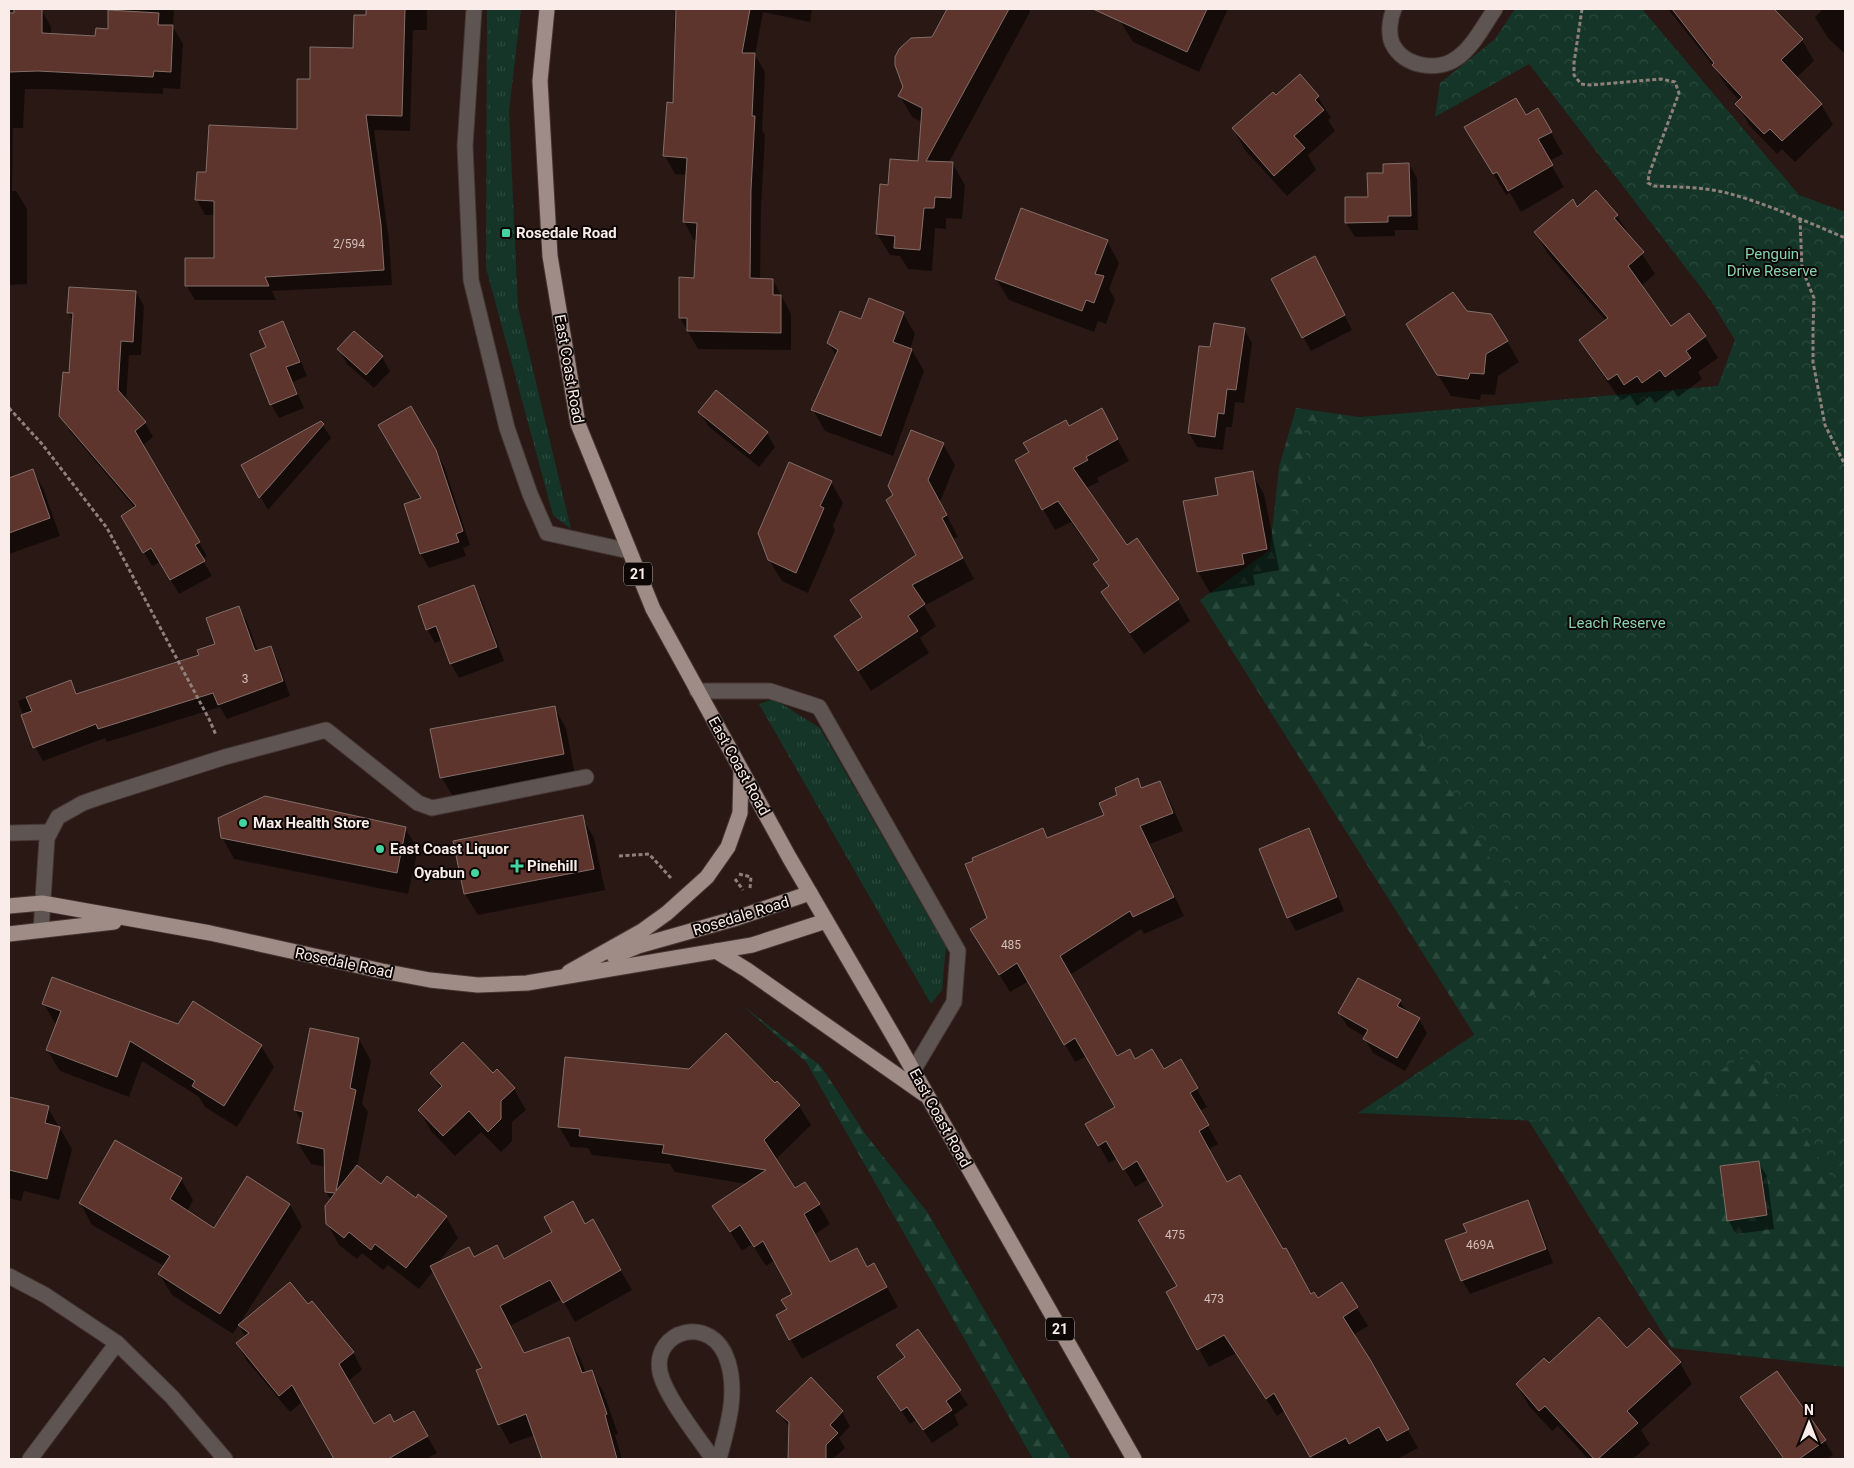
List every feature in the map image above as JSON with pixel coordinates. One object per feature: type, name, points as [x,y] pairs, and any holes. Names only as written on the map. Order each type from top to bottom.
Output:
[{"type":"main road","name":"East Coast Road","points":[[547,9],[540,81],[550,256],[578,424],[629,550],[653,609],[741,772],[1134,1459]]},
{"type":"main road","points":[[559,978],[642,931],[667,913],[707,877],[728,847],[740,813],[741,772]]},
{"type":"main road","name":"Rosedale Road","points":[[559,978],[638,946],[738,918],[810,893]]},
{"type":"main road","name":"Rosedale Road","points":[[9,906],[42,903],[210,933],[430,980],[478,985],[527,983],[716,951],[752,944],[826,921]]},
{"type":"main road","name":"Rosedale Road","points":[[9,934],[130,920]]},
{"type":"main road","points":[[716,951],[747,970],[927,1097]]},
{"type":"street","points":[[474,9],[465,146],[471,280],[507,428],[530,494],[547,533],[629,550]]},
{"type":"street","points":[[1394,9],[1391,25],[1392,43],[1398,52],[1407,59],[1431,66],[1445,64],[1466,50],[1495,9]]},
{"type":"street","points":[[697,691],[770,691],[819,707],[958,950],[954,1002],[913,1071]]},
{"type":"street","points":[[41,930],[47,838],[58,817],[83,803],[225,756],[326,730],[418,803],[432,808],[586,777]]},
{"type":"street","points":[[9,833],[50,832]]},
{"type":"street","points":[[9,1276],[45,1295],[117,1343],[172,1398],[225,1459]]},
{"type":"street","points":[[713,1459],[666,1388],[660,1370],[661,1353],[667,1344],[675,1337],[687,1332],[698,1331],[710,1335],[720,1344],[728,1362],[732,1386],[731,1409],[719,1459]]},
{"type":"street","points":[[30,1459],[117,1343]]},
{"type":"path","points":[[1582,9],[1574,63],[1574,75],[1580,84],[1591,85],[1661,78],[1675,82],[1679,93],[1648,174],[1648,183],[1654,186],[1728,193],[1800,219],[1845,238]]},
{"type":"path","points":[[1800,219],[1802,269],[1814,298],[1814,362],[1825,425],[1845,465]]},
{"type":"path","points":[[9,408],[42,444],[107,528],[209,719],[225,756]]},
{"type":"path","points":[[620,856],[649,854],[674,881]]},
{"type":"path","points":[[730,873],[745,892]]},
{"type":"green space","points":[[487,9],[521,9],[509,111],[518,307],[571,529],[553,515],[486,268]]},
{"type":"green space","name":"Leach Reserve","points":[[1515,9],[1642,9],[1799,195],[1845,212],[1845,1198],[1749,1053],[1630,1125],[1358,1113],[1558,978],[1289,506],[1309,488],[1303,422],[1718,386],[1735,340],[1712,302],[1529,64],[1435,117],[1440,83],[1495,39]]},
{"type":"green space","name":"Leach Reserve","points":[[1845,212],[1845,1367],[1672,1348],[1200,600],[1270,550],[1279,467],[1296,408],[1388,421],[1718,386],[1735,340],[1712,302]]},
{"type":"green space","points":[[774,699],[820,728],[946,947],[942,990],[931,1004],[759,704]]},
{"type":"green space","points":[[742,1005],[821,1066],[866,1135],[928,1213],[1071,1459],[1033,1459],[806,1062]]},
{"type":"building","points":[[14,9],[42,9],[42,33],[95,36],[96,28],[108,29],[108,10],[159,13],[158,25],[173,25],[171,72],[154,71],[153,77],[38,71],[9,72],[9,13],[14,13]]},
{"type":"building","points":[[366,9],[405,9],[402,116],[366,115],[381,225],[384,270],[265,277],[269,286],[185,286],[185,258],[214,258],[214,201],[195,200],[197,172],[206,172],[209,125],[297,129],[297,79],[310,79],[310,47],[353,48],[354,15],[366,15]]},
{"type":"building","points":[[676,9],[750,9],[742,53],[755,53],[752,116],[755,116],[751,189],[750,278],[773,279],[773,295],[781,295],[781,333],[687,331],[687,318],[679,318],[679,277],[694,278],[697,223],[683,222],[687,158],[663,156],[667,102],[673,103]]},
{"type":"building","points":[[947,9],[1009,9],[926,161],[953,162],[951,198],[935,197],[934,208],[924,208],[920,250],[894,248],[895,236],[876,234],[880,184],[888,185],[890,159],[918,161],[922,108],[898,96],[903,87],[895,65],[895,57],[899,49],[911,38],[932,37]]},
{"type":"building","points":[[1093,9],[1207,9],[1187,52]]},
{"type":"building","points":[[1672,9],[1774,9],[1803,39],[1781,60],[1822,104],[1782,141],[1770,129],[1764,134],[1735,104],[1742,97],[1712,65],[1714,63]]},
{"type":"building","points":[[1300,74],[1319,96],[1315,100],[1324,110],[1294,136],[1305,148],[1274,176],[1232,128],[1273,92],[1276,95]]},
{"type":"building","points":[[1516,98],[1526,115],[1538,108],[1552,132],[1538,139],[1553,165],[1508,191],[1497,172],[1493,174],[1464,127]]},
{"type":"building","points":[[1409,163],[1411,216],[1388,216],[1388,222],[1345,223],[1345,197],[1368,197],[1367,173],[1383,173],[1383,164]]},
{"type":"building","points":[[1596,190],[1618,215],[1614,218],[1644,252],[1628,266],[1671,326],[1689,313],[1706,336],[1686,351],[1691,358],[1665,377],[1660,370],[1642,383],[1637,376],[1624,385],[1617,374],[1608,380],[1579,340],[1608,318],[1534,232],[1573,199],[1577,207]]},
{"type":"building","points":[[1021,208],[1108,240],[1095,274],[1104,276],[1094,303],[1086,300],[1082,311],[995,279]]},
{"type":"building","points":[[1315,256],[1345,315],[1302,338],[1271,279]]},
{"type":"building","points":[[69,287],[136,291],[133,342],[121,341],[118,390],[146,422],[135,431],[200,542],[195,545],[205,561],[170,580],[151,548],[143,553],[121,516],[136,506],[59,416],[63,372],[69,373],[73,313],[67,313]]},
{"type":"building","points":[[1453,292],[1467,311],[1491,314],[1508,341],[1486,354],[1484,374],[1470,373],[1468,379],[1437,375],[1406,324]]},
{"type":"building","points":[[869,298],[904,312],[893,342],[912,349],[881,436],[811,410],[838,350],[827,343],[840,311],[861,319]]},
{"type":"building","points":[[283,321],[300,362],[286,367],[297,394],[270,405],[250,354],[266,347],[259,331]]},
{"type":"building","points":[[1214,323],[1245,328],[1236,390],[1227,389],[1224,414],[1218,413],[1215,437],[1188,433],[1199,346],[1210,347]]},
{"type":"building","points":[[354,331],[383,356],[366,375],[337,349]]},
{"type":"building","points":[[716,390],[768,432],[750,454],[698,412]]},
{"type":"building","points":[[411,406],[436,450],[463,531],[456,534],[459,542],[420,554],[404,504],[421,498],[378,425]]},
{"type":"building","points":[[1102,408],[1118,439],[1086,457],[1088,460],[1073,468],[1127,545],[1137,538],[1179,599],[1130,633],[1101,592],[1109,586],[1093,564],[1099,560],[1058,501],[1042,510],[1015,460],[1029,452],[1023,443],[1066,420],[1069,426]]},
{"type":"building","points":[[321,421],[324,424],[259,498],[241,465]]},
{"type":"building","points":[[911,430],[944,443],[928,480],[947,515],[942,518],[963,558],[912,585],[925,604],[908,616],[918,631],[858,671],[834,636],[862,617],[850,600],[916,555],[886,500],[893,495],[888,486]]},
{"type":"building","points":[[789,462],[832,481],[820,506],[824,508],[796,573],[768,560],[758,533]]},
{"type":"building","points":[[33,469],[50,518],[9,533],[9,478]]},
{"type":"building","points":[[1253,471],[1267,549],[1242,554],[1244,564],[1197,572],[1183,501],[1218,495],[1215,478]]},
{"type":"building","points":[[474,585],[497,647],[450,664],[436,626],[426,630],[418,606]]},
{"type":"building","points":[[239,606],[255,651],[271,646],[283,681],[218,705],[213,693],[98,729],[96,724],[33,748],[21,715],[32,711],[26,697],[71,680],[76,694],[199,655],[197,650],[215,644],[206,618]]},
{"type":"building","points":[[555,706],[564,754],[440,778],[430,729]]},
{"type":"building","points":[[1138,778],[1141,788],[1160,781],[1173,813],[1140,826],[1174,897],[1133,917],[1130,911],[1060,956],[1117,1056],[1130,1049],[1135,1059],[1152,1049],[1164,1069],[1181,1059],[1198,1088],[1190,1093],[1209,1125],[1199,1131],[1227,1182],[1240,1175],[1283,1249],[1286,1248],[1311,1294],[1314,1292],[1318,1298],[1342,1282],[1358,1307],[1343,1317],[1371,1361],[1409,1429],[1387,1441],[1379,1427],[1349,1444],[1346,1438],[1310,1457],[1274,1393],[1266,1399],[1224,1335],[1197,1350],[1166,1292],[1177,1286],[1138,1220],[1163,1206],[1137,1161],[1123,1170],[1106,1141],[1098,1146],[1085,1124],[1115,1107],[1075,1038],[1064,1045],[1017,963],[999,975],[970,929],[987,918],[965,864],[973,861],[972,858],[1043,828],[1047,838],[1104,815],[1099,803],[1117,795],[1115,788]]},
{"type":"building","points":[[265,796],[406,827],[397,873],[221,838],[218,818]]},
{"type":"building","points":[[583,815],[594,869],[464,894],[453,841]]},
{"type":"building","points":[[1309,828],[1337,897],[1287,918],[1259,849]]},
{"type":"building","points":[[52,977],[178,1024],[193,1001],[262,1045],[224,1106],[192,1086],[195,1081],[130,1041],[117,1077],[46,1050],[61,1011],[42,1004]]},
{"type":"building","points":[[1358,978],[1401,1000],[1397,1006],[1420,1018],[1397,1058],[1363,1039],[1368,1030],[1338,1013]]},
{"type":"building","points":[[310,1028],[359,1038],[350,1088],[356,1090],[336,1191],[357,1165],[381,1184],[387,1176],[416,1198],[418,1194],[447,1216],[406,1268],[375,1244],[371,1250],[349,1232],[344,1238],[326,1224],[325,1206],[335,1193],[325,1192],[324,1149],[297,1143],[303,1112],[294,1110]]},
{"type":"building","points":[[726,1033],[775,1083],[777,1081],[800,1105],[764,1140],[795,1188],[805,1182],[820,1204],[804,1214],[830,1262],[857,1248],[867,1267],[874,1263],[887,1287],[789,1340],[776,1315],[787,1309],[781,1300],[792,1294],[763,1241],[754,1247],[740,1225],[730,1232],[712,1206],[766,1170],[662,1153],[664,1145],[579,1136],[580,1129],[558,1127],[565,1057],[689,1069]]},
{"type":"building","points":[[463,1042],[493,1073],[497,1069],[515,1088],[501,1101],[501,1119],[488,1132],[469,1111],[443,1136],[418,1110],[442,1086],[430,1073]]},
{"type":"building","points":[[9,1097],[49,1106],[45,1123],[60,1127],[47,1179],[9,1170]]},
{"type":"building","points":[[115,1140],[182,1178],[170,1199],[214,1228],[247,1176],[290,1204],[220,1314],[158,1274],[170,1256],[79,1203]]},
{"type":"building","points":[[1759,1161],[1767,1215],[1727,1221],[1720,1166]]},
{"type":"building","points":[[1528,1200],[1546,1249],[1461,1281],[1445,1240],[1467,1232],[1463,1224]]},
{"type":"building","points":[[573,1201],[585,1224],[593,1219],[621,1270],[563,1303],[550,1280],[500,1306],[524,1353],[569,1337],[582,1373],[592,1370],[607,1414],[605,1415],[617,1459],[542,1459],[526,1414],[498,1425],[476,1370],[482,1368],[430,1266],[469,1247],[474,1257],[497,1245],[504,1259],[552,1232],[544,1217]]},
{"type":"building","points":[[290,1282],[308,1304],[312,1301],[354,1352],[339,1364],[374,1424],[390,1414],[394,1422],[414,1411],[428,1436],[388,1459],[334,1459],[292,1385],[279,1396],[236,1343],[249,1333],[238,1325]]},
{"type":"building","points":[[1599,1317],[1627,1348],[1649,1328],[1681,1362],[1627,1411],[1638,1423],[1598,1459],[1594,1459],[1545,1406],[1539,1411],[1516,1384],[1544,1358],[1549,1363]]},
{"type":"building","points":[[918,1329],[961,1390],[946,1401],[952,1410],[923,1430],[907,1407],[901,1411],[877,1377],[905,1357],[896,1345]]},
{"type":"building","points":[[1777,1371],[1826,1440],[1799,1459],[1784,1459],[1740,1397]]},
{"type":"building","points":[[811,1377],[843,1411],[830,1425],[838,1433],[826,1445],[826,1459],[788,1459],[789,1422],[776,1411]]},
{"type":"place","name":"Rosedale Road","points":[[506,233]]},
{"type":"place","name":"Max Health Store","points":[[243,823]]},
{"type":"place","name":"East Coast Liquor","points":[[380,849]]},
{"type":"place","name":"Pinehill","points":[[517,866]]},
{"type":"place","name":"Oyabun","points":[[475,873]]},
{"type":"park label","name":"Penguin Drive Reserve","points":[[1772,262]]}]
